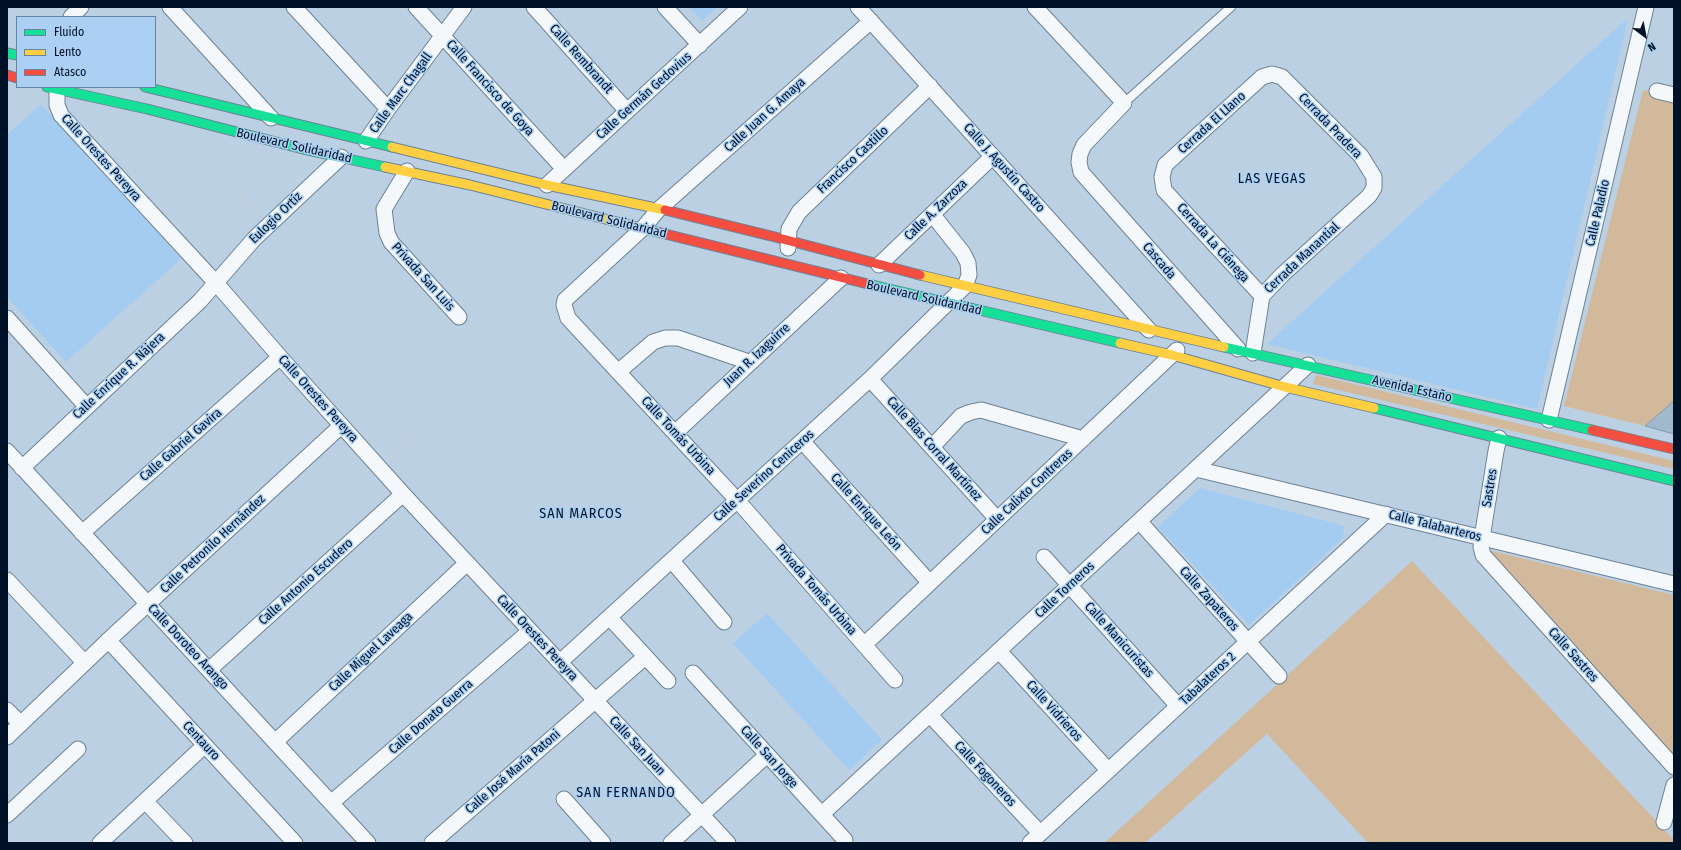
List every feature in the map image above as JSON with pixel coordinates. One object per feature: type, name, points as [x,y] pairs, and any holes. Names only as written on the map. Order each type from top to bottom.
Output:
[{"type":"main road","name":"Boulevard Solidaridad","points":[[52,88],[145,96],[272,119],[341,157],[470,185],[948,304],[1172,355]]},
{"type":"main road","name":"Boulevard Solidaridad","points":[[145,96],[310,139],[366,141],[547,185],[659,209],[788,240],[965,286],[1149,330]]},
{"type":"main road","points":[[470,185],[473,167]]},
{"type":"main road","name":"Avenida Estaño","points":[[1149,330],[1674,449]]},
{"type":"main road","points":[[1172,355],[1285,387],[1499,438],[1674,482]]},
{"type":"street","points":[[72,16],[81,7]]},
{"type":"street","points":[[170,7],[272,119]]},
{"type":"street","points":[[294,7],[388,109]]},
{"type":"street","name":"Calle Francisco de Goya","points":[[416,7],[563,168]]},
{"type":"street","name":"Calle Marc Chagall","points":[[366,141],[464,7]]},
{"type":"street","name":"Calle Rembrandt","points":[[534,7],[628,111]]},
{"type":"street","points":[[665,7],[700,45]]},
{"type":"street","name":"Calle Germán Gedovius","points":[[547,185],[563,168],[628,111],[740,7]]},
{"type":"street","name":"Calle J. Agustín Castro","points":[[858,7],[1149,330]]},
{"type":"street","points":[[1035,7],[1124,103]]},
{"type":"street","name":"Calle Paladio","points":[[1549,420],[1646,7]]},
{"type":"street","name":"Calle Juan G. Amaya","points":[[618,372],[568,318],[564,305],[565,300],[643,228],[659,209],[871,21]]},
{"type":"street","name":"Cerrada El Llano","points":[[1164,190],[1162,177],[1165,165],[1262,77],[1272,74],[1282,77]]},
{"type":"street","name":"Cerrada Pradera","points":[[1282,77],[1360,156],[1374,177]]},
{"type":"street","name":"Francisco Castillo","points":[[788,265],[789,229],[799,212],[930,86]]},
{"type":"street","name":"Calle Orestes Pereyra","points":[[52,88],[61,115],[216,283],[403,494],[560,662],[594,701]]},
{"type":"street","points":[[1658,91],[1674,95]]},
{"type":"street","name":"Cascada","points":[[1124,103],[1084,145],[1080,154],[1079,162],[1081,172],[1238,349]]},
{"type":"street","name":"Calle A. Zarzoza","points":[[880,265],[993,156]]},
{"type":"street","name":"Eulogio Ortíz","points":[[216,283],[229,266],[269,225],[341,157]]},
{"type":"street","name":"Privada San Luis","points":[[407,171],[384,209],[387,233],[391,242],[459,317]]},
{"type":"street","name":"Cerrada Manantial","points":[[1253,353],[1262,296],[1283,274],[1369,196],[1374,188],[1374,177]]},
{"type":"street","name":"Cerrada La Ciénega","points":[[1164,190],[1262,296]]},
{"type":"street","points":[[932,214],[963,253],[968,263],[969,275],[965,286]]},
{"type":"street","name":"Juan R. Izaguirre","points":[[675,433],[749,362],[841,278]]},
{"type":"street","name":"Calle Enrique R. Nájera","points":[[22,468],[200,301],[216,283]]},
{"type":"street","name":"Calle Severino Ceniceros","points":[[560,662],[610,618],[870,379],[965,286]]},
{"type":"street","points":[[7,318],[87,407]]},
{"type":"street","points":[[618,372],[654,342],[665,338],[678,338],[749,362]]},
{"type":"street","name":"Calle Calixto Contreras","points":[[864,645],[1190,339]]},
{"type":"street","name":"Calle Gabriel Gavira","points":[[82,533],[280,357]]},
{"type":"street","name":"Calle Torneros","points":[[822,814],[1308,365]]},
{"type":"street","name":"Calle Tomás Urbina","points":[[618,372],[737,500]]},
{"type":"street","name":"Calle Blas Corral Martínez","points":[[870,379],[997,520]]},
{"type":"street","points":[[932,447],[961,416],[982,410],[1083,438]]},
{"type":"street","name":"Calle Petronilo Hernández","points":[[7,737],[84,662],[342,426]]},
{"type":"street","name":"Sastres","points":[[1482,538],[1499,438]]},
{"type":"street","name":"Calle Enrique León","points":[[802,442],[930,583]]},
{"type":"street","name":"Calle Doroteo Arango","points":[[7,452],[368,843]]},
{"type":"street","name":"Calle Talabarteros","points":[[1196,470],[1386,514],[1674,584]]},
{"type":"street","name":"Calle Antonio Escudero","points":[[209,670],[403,494]]},
{"type":"street","name":"Privada Tomás Urbina","points":[[737,500],[895,680]]},
{"type":"street","name":"Tabalateros 2","points":[[1035,838],[1386,514]]},
{"type":"street","name":"Calle Zapateros","points":[[1139,521],[1279,676]]},
{"type":"street","name":"Calle Sastres","points":[[1482,538],[1481,547],[1483,555],[1674,767]]},
{"type":"street","name":"Calle Manicuristas","points":[[1044,557],[1178,706]]},
{"type":"street","points":[[672,561],[724,622]]},
{"type":"street","name":"Calle Miguel Laveaga","points":[[275,742],[467,563]]},
{"type":"street","points":[[7,580],[84,662]]},
{"type":"street","points":[[610,618],[668,682]]},
{"type":"street","name":"Calle Donato Guerra","points":[[331,803],[530,631]]},
{"type":"street","name":"Centauro","points":[[108,640],[295,843]]},
{"type":"street","name":"Calle Vidrieros","points":[[999,651],[1108,770]]},
{"type":"street","name":"Calle José María Patoni","points":[[432,843],[645,658]]},
{"type":"street","name":"Calle San Jorge","points":[[693,673],[845,840]]},
{"type":"street","name":"Calle San Juan","points":[[594,701],[728,843]]},
{"type":"street","points":[[7,710],[20,724]]},
{"type":"street","name":"Calle Fogoneros","points":[[930,715],[1035,838]]},
{"type":"street","points":[[100,843],[205,745]]},
{"type":"street","points":[[7,815],[78,749]]},
{"type":"street","points":[[671,843],[767,755]]},
{"type":"street","points":[[1664,822],[1674,785]]},
{"type":"street","points":[[564,799],[602,843]]},
{"type":"street","points":[[145,801],[185,843]]},
{"type":"lane","points":[[1124,103],[1230,7]]},
{"type":"path","points":[[237,189],[269,225]]},
{"type":"path","points":[[381,468],[414,436]]},
{"type":"shaded area","points":[[689,7],[717,7],[702,21]]},
{"type":"shaded area","points":[[1628,18],[1537,409],[1267,344]]},
{"type":"shaded area","points":[[1643,90],[1674,98],[1674,401],[1645,426],[1564,406]]},
{"type":"shaded area","points":[[41,104],[181,259],[66,362],[7,297],[7,135]]},
{"type":"shaded area","points":[[1316,375],[1674,461],[1674,469],[1313,384]]},
{"type":"shaded area","points":[[1200,488],[1344,526],[1343,538],[1249,625],[1158,527]]},
{"type":"shaded area","points":[[1488,550],[1674,595],[1674,757]]},
{"type":"shaded area","points":[[1412,561],[1674,840],[1674,843],[1368,843],[1267,734],[1145,843],[1104,843]]},
{"type":"shaded area","points":[[767,613],[882,740],[849,770],[733,643]]},
{"type":"building","points":[[1674,401],[1674,434],[1645,426]]},
{"type":"traffic: fast","points":[[7,53],[16,55]]},
{"type":"traffic: fast","points":[[52,88],[147,109],[307,150],[385,167]]},
{"type":"traffic: fast","points":[[149,88],[392,147]]},
{"type":"traffic: fast","points":[[872,285],[1120,343]]},
{"type":"traffic: fast","points":[[1224,347],[1592,430]]},
{"type":"traffic: fast","points":[[1374,408],[1674,481]]},
{"type":"traffic: slow","points":[[392,147],[547,185],[665,210]]},
{"type":"traffic: slow","points":[[385,167],[470,185],[645,229]]},
{"type":"traffic: slow","points":[[920,275],[1224,347]]},
{"type":"traffic: slow","points":[[1120,343],[1172,355],[1285,387],[1374,408]]},
{"type":"traffic: jam","points":[[7,75],[16,78]]},
{"type":"traffic: jam","points":[[665,210],[920,275]]},
{"type":"traffic: jam","points":[[645,229],[872,285]]},
{"type":"traffic: jam","points":[[1592,430],[1674,449]]},
{"type":"district","name":"LAS VEGAS","points":[[1272,179]]},
{"type":"district","name":"SAN MARCOS","points":[[581,514]]},
{"type":"district","name":"SAN FERNANDO","points":[[626,793]]}]
